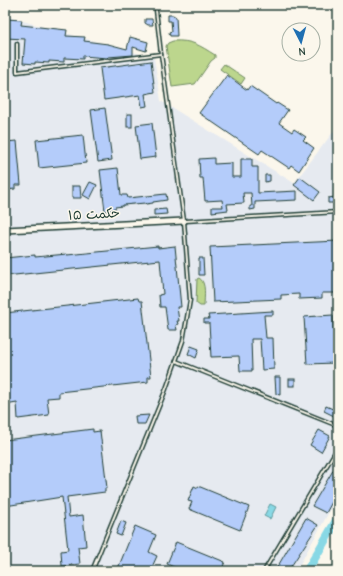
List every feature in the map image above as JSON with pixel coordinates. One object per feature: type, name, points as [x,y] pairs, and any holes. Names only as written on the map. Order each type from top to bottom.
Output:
[{"type":"street","name":"حکمت ۱۵","points":[[5,230],[184,221]]},
{"type":"lane","points":[[92,571],[166,389],[183,340],[190,300],[184,221],[156,10]]},
{"type":"lane","points":[[18,44],[17,72],[161,54]]},
{"type":"lane","points":[[184,221],[338,212]]},
{"type":"lane","points":[[176,361],[338,426]]},
{"type":"lane","points":[[264,571],[338,447]]},
{"type":"shaded area","points":[[5,16],[154,58],[161,101],[294,183],[334,131],[338,133],[338,496],[296,571],[5,571]]},
{"type":"green space","points":[[173,41],[190,42],[215,55],[215,58],[211,61],[195,84],[172,87],[166,46],[168,43]]},
{"type":"green space","points":[[224,64],[245,78],[241,84],[220,69]]},
{"type":"green space","points":[[199,278],[202,280],[204,287],[204,306],[200,306],[196,303],[197,279]]},
{"type":"water","points":[[270,504],[276,507],[270,519],[264,516]]},
{"type":"building","points":[[168,15],[173,15],[176,17],[177,36],[170,36],[169,32],[172,31],[171,21],[168,21]]},
{"type":"building","points":[[5,19],[22,20],[21,25],[67,30],[66,36],[85,37],[84,41],[108,44],[127,49],[130,37],[148,42],[146,51],[133,47],[133,55],[107,58],[83,56],[83,59],[64,58],[64,62],[49,61],[49,63],[23,63],[25,39],[5,38]]},
{"type":"building","points":[[145,19],[152,19],[153,25],[148,25],[145,23]]},
{"type":"building","points":[[151,61],[155,92],[145,94],[147,106],[142,107],[140,95],[104,100],[100,68]]},
{"type":"building","points":[[227,75],[247,90],[250,86],[276,104],[277,103],[288,110],[279,123],[292,132],[294,129],[306,137],[303,140],[314,148],[299,171],[291,165],[289,168],[262,150],[259,154],[199,113]]},
{"type":"building","points":[[105,108],[112,160],[98,162],[91,110]]},
{"type":"building","points":[[127,114],[132,114],[132,127],[127,127]]},
{"type":"building","points":[[152,123],[156,157],[140,159],[136,125]]},
{"type":"building","points":[[83,135],[86,163],[39,168],[36,140]]},
{"type":"building","points":[[17,141],[21,185],[15,185],[15,189],[5,190],[5,142]]},
{"type":"building","points":[[214,158],[214,164],[232,163],[232,177],[241,177],[241,159],[252,159],[252,167],[258,167],[258,193],[297,191],[297,200],[255,202],[255,209],[250,210],[250,206],[252,206],[251,193],[243,193],[244,203],[227,204],[228,210],[212,212],[212,207],[223,207],[222,200],[205,201],[203,178],[200,178],[199,159]]},
{"type":"building","points":[[118,168],[121,195],[127,195],[128,198],[166,194],[167,200],[146,204],[123,205],[115,207],[115,209],[105,211],[100,170]]},
{"type":"building","points":[[265,175],[270,175],[270,181],[265,182]]},
{"type":"building","points":[[300,177],[320,192],[314,200],[294,185]]},
{"type":"building","points":[[90,182],[97,185],[90,199],[83,195]]},
{"type":"building","points":[[72,186],[80,186],[81,198],[72,198]]},
{"type":"building","points":[[335,197],[335,203],[328,203],[328,198]]},
{"type":"building","points":[[166,209],[167,214],[154,215],[154,210]]},
{"type":"building","points":[[338,241],[338,293],[322,293],[322,298],[299,299],[299,294],[281,295],[281,299],[213,302],[210,247]]},
{"type":"building","points":[[158,246],[158,248],[175,246],[181,307],[177,307],[179,321],[177,321],[178,324],[176,325],[177,330],[168,330],[165,307],[160,307],[159,295],[163,294],[160,260],[5,276],[5,258],[35,255],[35,257],[67,255]]},
{"type":"building","points":[[199,258],[203,258],[204,275],[199,275]]},
{"type":"building","points":[[138,298],[139,301],[142,301],[151,377],[148,377],[148,382],[59,392],[59,397],[47,398],[49,415],[18,419],[17,403],[5,405],[5,313]]},
{"type":"building","points":[[273,311],[273,315],[264,315],[266,338],[273,338],[274,369],[262,370],[260,339],[251,339],[252,371],[240,371],[239,356],[211,357],[209,323],[204,323],[204,319],[209,319],[208,315]]},
{"type":"building","points":[[333,315],[334,345],[338,344],[338,361],[335,361],[335,363],[307,364],[304,317]]},
{"type":"building","points":[[191,346],[199,349],[196,358],[188,354]]},
{"type":"building","points":[[275,377],[280,377],[280,395],[276,394]]},
{"type":"building","points":[[289,379],[295,379],[295,386],[289,386]]},
{"type":"building","points":[[326,406],[338,413],[338,418],[324,411]]},
{"type":"building","points":[[149,415],[145,424],[136,424],[135,416]]},
{"type":"building","points":[[93,429],[93,432],[100,431],[107,488],[105,488],[105,492],[67,497],[69,517],[83,515],[86,546],[78,547],[80,564],[62,566],[61,551],[68,550],[62,497],[5,506],[5,440]]},
{"type":"building","points":[[319,430],[330,436],[321,452],[310,445]]},
{"type":"building","points":[[338,462],[338,491],[326,513],[312,506]]},
{"type":"building","points":[[194,486],[198,488],[198,486],[249,507],[240,530],[189,509],[192,502],[188,501]]},
{"type":"building","points":[[306,518],[318,525],[288,571],[275,571]]},
{"type":"building","points":[[121,521],[126,523],[121,536],[116,534]]},
{"type":"building","points":[[135,526],[156,535],[149,552],[157,556],[152,567],[162,571],[117,571]]},
{"type":"building","points":[[176,542],[225,562],[221,571],[183,571],[167,564]]},
{"type":"waterway","points":[[307,571],[338,518]]}]
